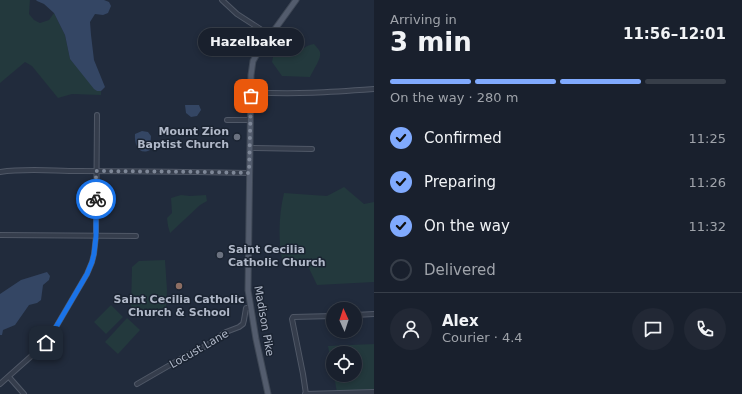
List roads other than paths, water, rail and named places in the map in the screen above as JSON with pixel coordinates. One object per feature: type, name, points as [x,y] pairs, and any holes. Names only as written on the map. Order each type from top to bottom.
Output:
[{"type":"main road","name":"Madison Pike","points":[[268,394],[250,308],[248,290],[251,75],[253,61],[257,54],[296,0]]},
{"type":"street","points":[[222,0],[238,14],[270,36]]},
{"type":"street","points":[[251,92],[326,93],[374,89]]},
{"type":"street","points":[[0,384],[49,339],[87,274],[92,262],[96,236],[97,116]]},
{"type":"street","points":[[227,120],[250,120]]},
{"type":"street","points":[[250,148],[312,150]]},
{"type":"street","points":[[0,172],[18,170],[249,173]]},
{"type":"street","points":[[0,235],[136,236]]},
{"type":"street","name":"Locust Lane","points":[[137,384],[206,346],[226,332],[239,328],[243,324],[246,308],[250,308]]},
{"type":"street","points":[[362,315],[374,314]]},
{"type":"street","points":[[326,316],[293,317],[292,320],[306,394],[374,392]]},
{"type":"street","points":[[9,377],[24,394]]},
{"type":"water","points":[[36,0],[104,0],[109,2],[111,6],[108,13],[103,15],[95,14],[90,22],[94,60],[105,87],[101,91],[94,89],[70,59],[65,35],[54,13],[44,4]]},
{"type":"water","points":[[185,105],[199,105],[201,110],[197,116],[191,117],[186,113]]},
{"type":"water","points":[[142,131],[148,132],[151,136],[150,150],[140,150],[136,145],[135,134]]},
{"type":"water","points":[[47,272],[50,276],[49,280],[43,285],[41,300],[37,303],[29,305],[15,325],[3,330],[2,335],[0,335],[0,294],[21,280]]},
{"type":"place","name":"Hazelbaker","points":[[251,96]]},
{"type":"place","name":"Mount Zion Baptist Church","points":[[237,137]]},
{"type":"place","name":"Saint Cecilia Catholic Church","points":[[220,255]]},
{"type":"place","name":"Saint Cecilia Catholic Church & School","points":[[179,286]]}]
